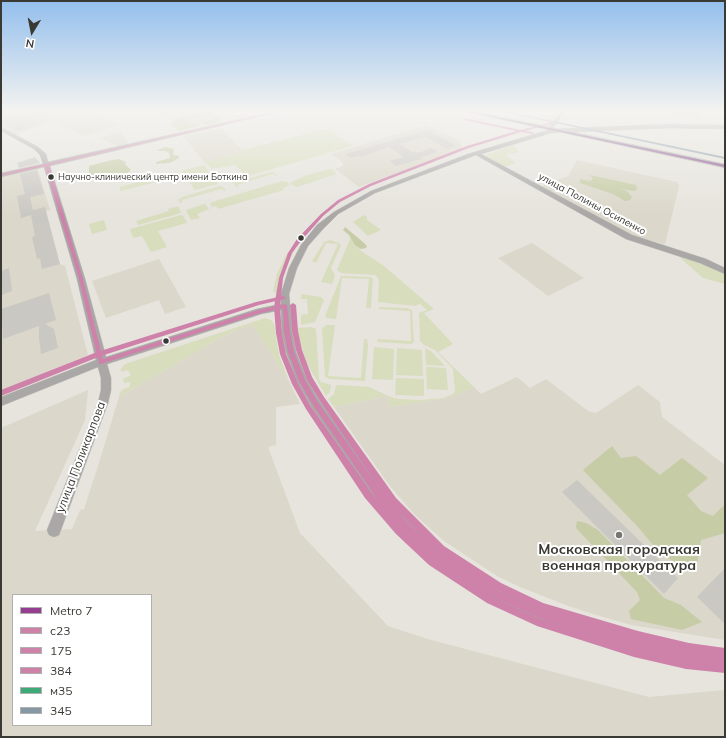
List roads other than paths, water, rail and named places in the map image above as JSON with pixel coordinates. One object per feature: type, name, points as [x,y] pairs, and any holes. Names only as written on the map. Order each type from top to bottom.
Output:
[{"type":"main road","points":[[632,145],[725,166]]},
{"type":"main road","points":[[644,145],[725,162]]},
{"type":"street","name":"улица Поликарпова","points":[[31,145],[43,154],[47,165],[81,279],[106,378],[106,390],[103,403],[54,530]]},
{"type":"street","points":[[1,175],[132,145]]},
{"type":"street","points":[[497,145],[373,192],[336,213],[312,236],[297,257],[289,280],[285,306],[287,332],[291,352],[302,380],[318,406],[387,506],[404,525],[436,554],[494,593],[539,614],[642,645],[688,656],[725,661]]},
{"type":"street","name":"улица Полины Осипенко","points":[[476,153],[629,237],[703,261],[725,271]]},
{"type":"street","points":[[1,402],[101,362],[264,310],[285,306]]},
{"type":"metro line","name":"7","points":[[628,145],[725,166]]},
{"type":"place","name":"Научно-клинический центр имени Боткина","points":[[51,177]]},
{"type":"place","name":"Московская городская военная прокуратура","points":[[619,535]]}]
